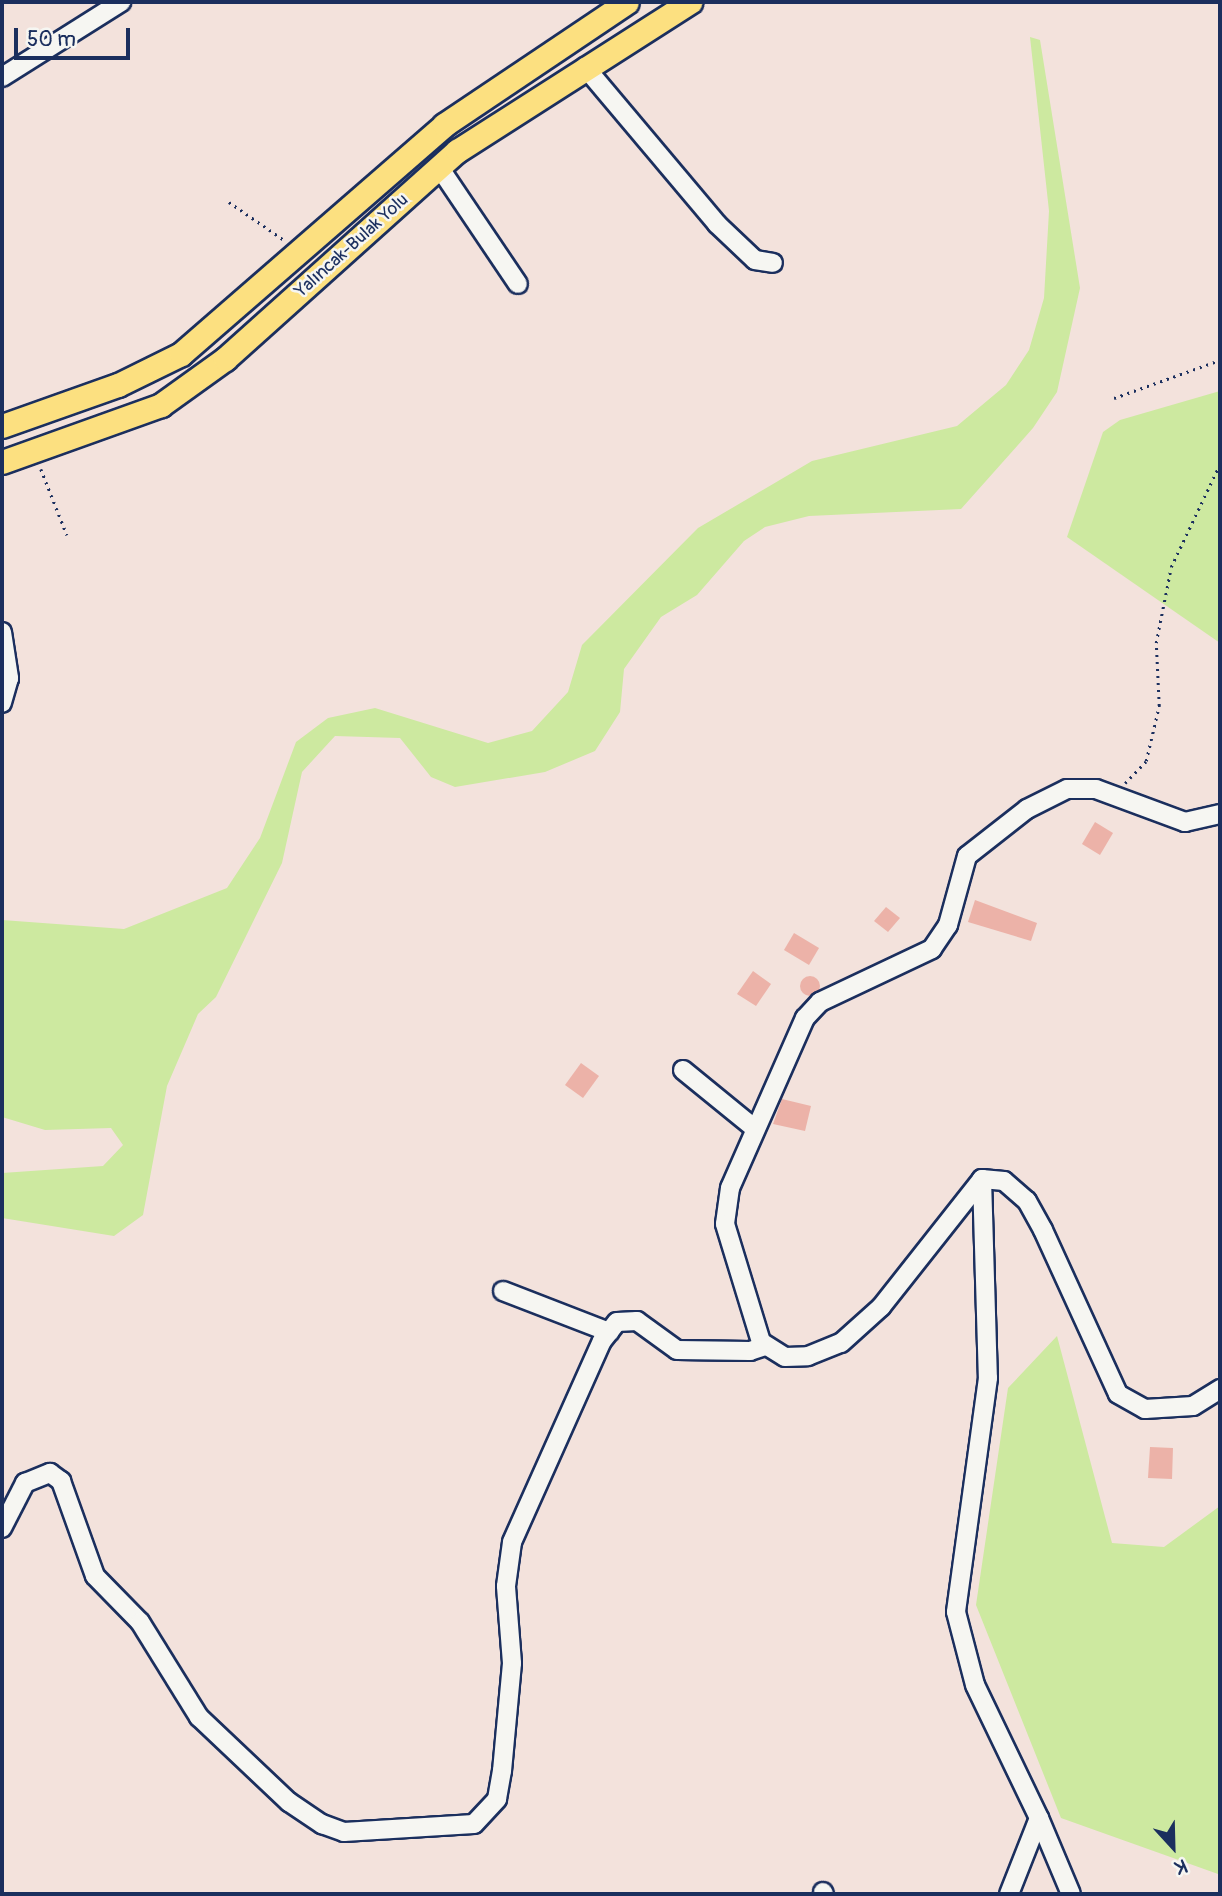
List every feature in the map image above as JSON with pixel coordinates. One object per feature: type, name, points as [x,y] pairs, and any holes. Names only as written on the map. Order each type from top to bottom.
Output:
[{"type":"main road","name":"Yalıncak-Bulak Yolu","points":[[2,426],[155,370],[444,125],[627,2]]},
{"type":"main road","name":"Yalıncak-Bulak Yolu","points":[[2,462],[161,405],[225,359],[439,167],[585,67],[690,2]]},
{"type":"street","points":[[2,77],[121,2]]},
{"type":"street","points":[[585,67],[718,224],[755,260],[773,263]]},
{"type":"street","points":[[439,167],[519,284]]},
{"type":"street","points":[[2,632],[9,678],[2,703]]},
{"type":"street","points":[[982,1179],[881,1307],[841,1343],[785,1357],[765,1346],[725,1224],[730,1188],[754,1128],[805,1018],[821,1002],[932,949],[948,925],[967,856],[1027,809],[1067,789],[1114,796],[1185,821],[1220,814]]},
{"type":"street","points":[[683,1070],[754,1128]]},
{"type":"street","points":[[982,1179],[1004,1181],[1027,1201],[1118,1394],[1145,1409],[1193,1406],[1220,1388]]},
{"type":"street","points":[[982,1179],[988,1378],[956,1612],[975,1685],[1039,1818],[1071,1894]]},
{"type":"street","points":[[503,1291],[609,1332]]},
{"type":"street","points":[[2,1528],[25,1483],[50,1473],[61,1481],[95,1576],[140,1622],[200,1717],[289,1802],[322,1824],[344,1832],[474,1824],[497,1799],[502,1771],[512,1662],[506,1586],[512,1542],[609,1332],[617,1322],[637,1321],[677,1350],[750,1352],[765,1346]]},
{"type":"street","points":[[1009,1894],[1039,1818]]},
{"type":"path","points":[[229,202],[250,211],[298,251]]},
{"type":"path","points":[[1114,398],[1220,360]]},
{"type":"path","points":[[34,450],[67,535]]},
{"type":"path","points":[[1114,796],[1146,761],[1159,706],[1156,643],[1171,567],[1220,464]]},
{"type":"green space","points":[[1030,37],[1040,40],[1080,288],[1057,392],[1033,428],[961,509],[809,516],[765,527],[744,541],[697,595],[661,617],[624,669],[620,712],[595,751],[545,772],[455,787],[431,777],[400,738],[335,736],[302,772],[282,863],[216,997],[198,1014],[167,1086],[143,1215],[114,1236],[2,1218],[2,1173],[103,1166],[123,1145],[111,1128],[45,1130],[2,1117],[2,920],[124,929],[227,888],[260,838],[296,742],[328,718],[375,708],[488,743],[532,731],[568,692],[582,645],[698,528],[812,461],[957,426],[1006,385],[1029,350],[1044,298],[1049,211]]},
{"type":"green space","points":[[1220,391],[1220,643],[1067,537],[1103,432],[1120,420]]},
{"type":"green space","points":[[1057,1336],[1112,1543],[1164,1547],[1220,1506],[1220,1885],[1218,1874],[1061,1818],[976,1605],[1008,1388]]},
{"type":"building","points":[[1095,822],[1113,833],[1100,855],[1082,844]]},
{"type":"building","points":[[975,900],[1037,923],[1031,941],[968,922]]},
{"type":"building","points":[[886,907],[900,918],[888,932],[874,921]]},
{"type":"building","points":[[794,933],[819,948],[809,965],[784,950]]},
{"type":"building","points":[[753,971],[771,984],[756,1006],[737,994]]},
{"type":"building","points":[[810,976],[817,979],[820,986],[817,993],[810,996],[803,993],[800,986],[803,979]]},
{"type":"building","points":[[581,1063],[599,1076],[583,1098],[565,1085]]},
{"type":"building","points":[[782,1099],[811,1106],[805,1131],[773,1124]]},
{"type":"building","points":[[1150,1447],[1173,1448],[1172,1479],[1148,1478]]}]
